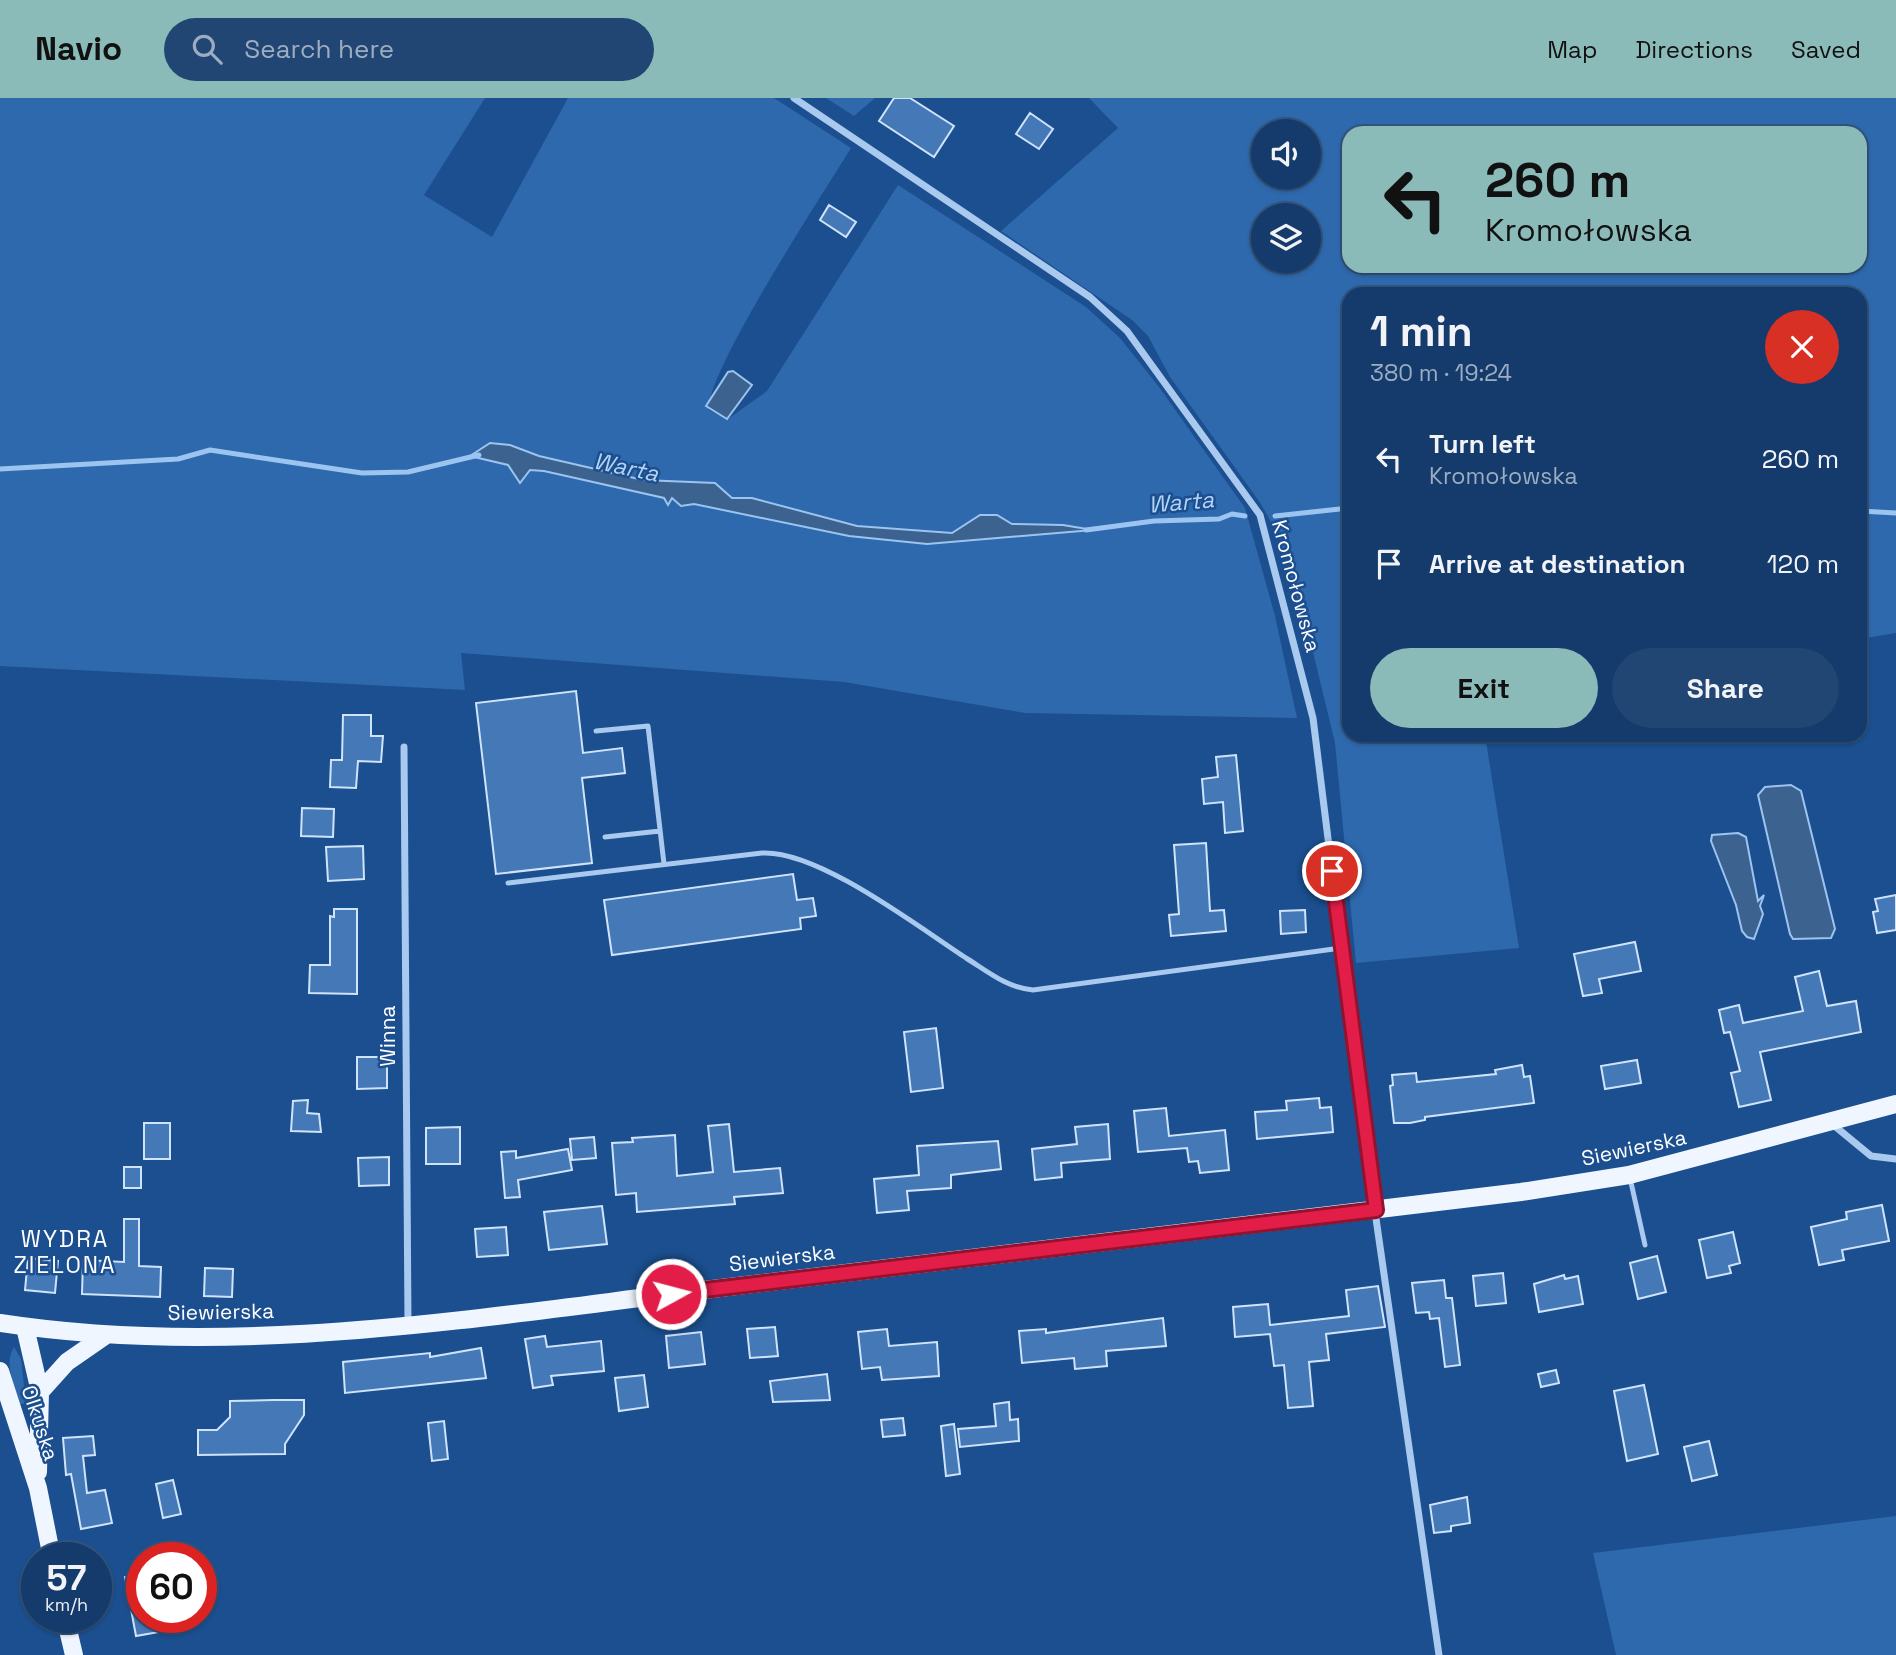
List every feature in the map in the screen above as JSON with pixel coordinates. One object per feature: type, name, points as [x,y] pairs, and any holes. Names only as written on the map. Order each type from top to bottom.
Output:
[{"type":"main road","name":"Siewierska","points":[[0,1323],[106,1335],[263,1335],[408,1325],[1376,1210],[1629,1175],[1896,1104]]},
{"type":"main road","name":"Olkuska","points":[[25,1327],[40,1392],[38,1488]]},
{"type":"main road","name":"Olkuska","points":[[40,1392],[67,1362],[106,1335]]},
{"type":"main road","name":"Olkuska","points":[[0,1371],[38,1488],[49,1542]]},
{"type":"main road","points":[[69,1633],[74,1655]]},
{"type":"street","name":"Kromołowska","points":[[794,98],[1090,296],[1127,331],[1260,515],[1313,718],[1376,1210]]},
{"type":"street","name":"Winna","points":[[404,747],[408,1325]]},
{"type":"street","points":[[1831,1122],[1871,1156],[1896,1159]]},
{"type":"street","points":[[1376,1210],[1438,1655]]},
{"type":"lane","points":[[596,731],[648,726],[664,864]]},
{"type":"lane","points":[[605,837],[660,831]]},
{"type":"lane","points":[[508,883],[772,852],[801,859],[874,898],[1007,983],[1024,989],[1341,948]]},
{"type":"lane","points":[[1629,1175],[1645,1245]]},
{"type":"shaded area","points":[[0,98],[485,98],[424,195],[492,237],[568,98],[774,98],[851,148],[745,323],[713,390],[709,410],[728,419],[767,391],[898,185],[1086,307],[1120,338],[1159,387],[1245,508],[1275,616],[1297,718],[1025,713],[844,682],[461,653],[465,690],[0,666]],"holes":[[[510,445],[539,456],[643,480],[715,483],[732,498],[752,498],[857,526],[952,533],[980,515],[1012,524],[1063,525],[1089,530],[927,544],[849,536],[694,504],[681,506],[672,498],[544,471],[530,470],[520,482],[508,465],[471,455]]]},
{"type":"shaded area","points":[[826,98],[875,98],[854,116]]},
{"type":"shaded area","points":[[1089,98],[1896,98],[1896,633],[1867,638],[1867,287],[1342,287],[1342,742],[1486,742],[1519,948],[1356,963],[1335,743],[1312,648],[1278,535],[1261,504],[1170,377],[1148,336],[1132,320],[1001,231],[1118,128]]},
{"type":"shaded area","points":[[733,371],[752,385],[727,419],[706,406],[728,372]]},
{"type":"shaded area","points":[[490,443],[510,445],[539,456],[643,480],[715,483],[732,498],[752,498],[857,526],[952,533],[980,515],[997,515],[1012,524],[1063,525],[1093,530],[927,544],[849,536],[694,504],[681,506],[672,498],[668,505],[664,498],[544,471],[530,470],[520,483],[508,465],[470,456]]},
{"type":"shaded area","points":[[1791,785],[1801,791],[1835,929],[1831,938],[1793,939],[1790,934],[1758,795],[1765,787]]},
{"type":"shaded area","points":[[1738,833],[1746,837],[1758,901],[1764,895],[1760,906],[1763,914],[1754,939],[1747,937],[1742,931],[1736,905],[1711,841],[1712,835]]},
{"type":"shaded area","points":[[14,1347],[21,1359],[26,1404],[20,1404],[11,1375],[10,1361]]},
{"type":"shaded area","points":[[1896,1516],[1896,1655],[1616,1655],[1593,1553]]},
{"type":"building","points":[[894,98],[910,98],[954,126],[934,157],[879,121]]},
{"type":"building","points":[[1030,113],[1053,129],[1039,149],[1016,134]]},
{"type":"building","points":[[829,205],[856,222],[846,237],[820,220]]},
{"type":"building","points":[[576,691],[583,753],[622,748],[625,773],[582,778],[592,863],[496,874],[476,703]]},
{"type":"building","points":[[343,715],[371,715],[371,736],[383,736],[381,762],[358,761],[356,788],[330,787],[331,760],[342,760]]},
{"type":"building","points":[[1236,755],[1243,831],[1225,833],[1223,802],[1204,804],[1202,779],[1218,777],[1216,757]]},
{"type":"building","points":[[302,808],[334,809],[333,837],[301,836]]},
{"type":"building","points":[[1206,843],[1210,911],[1224,910],[1226,931],[1171,936],[1169,915],[1179,914],[1174,845]]},
{"type":"building","points":[[363,846],[364,879],[328,881],[326,847]]},
{"type":"building","points":[[793,874],[797,900],[813,898],[816,916],[800,918],[801,929],[612,955],[604,900]]},
{"type":"building","points":[[1896,895],[1896,930],[1877,933],[1873,912],[1878,911],[1875,899]]},
{"type":"building","points":[[334,909],[357,909],[357,994],[309,993],[310,965],[330,965],[330,916],[334,917]]},
{"type":"building","points":[[1305,910],[1306,932],[1281,934],[1280,911]]},
{"type":"building","points":[[1635,942],[1641,971],[1599,979],[1602,993],[1583,996],[1574,954]]},
{"type":"building","points":[[1819,971],[1827,1006],[1856,1001],[1861,1032],[1760,1052],[1771,1100],[1739,1107],[1731,1073],[1740,1071],[1730,1032],[1724,1033],[1719,1010],[1739,1005],[1743,1023],[1803,1011],[1795,977]]},
{"type":"building","points":[[936,1028],[943,1088],[911,1092],[904,1032]]},
{"type":"building","points":[[357,1057],[387,1057],[387,1088],[357,1089]]},
{"type":"building","points":[[1637,1060],[1641,1083],[1605,1089],[1601,1066]]},
{"type":"building","points":[[1522,1065],[1524,1077],[1530,1076],[1534,1103],[1425,1117],[1425,1120],[1410,1123],[1394,1123],[1390,1086],[1393,1085],[1392,1075],[1416,1073],[1417,1082],[1496,1074],[1495,1070]]},
{"type":"building","points":[[1319,1098],[1320,1108],[1331,1107],[1333,1132],[1257,1139],[1255,1112],[1287,1110],[1286,1101]]},
{"type":"building","points":[[308,1100],[307,1113],[319,1114],[321,1132],[291,1131],[293,1101]]},
{"type":"building","points":[[1166,1108],[1169,1136],[1225,1130],[1229,1170],[1200,1173],[1198,1161],[1189,1162],[1187,1148],[1138,1152],[1134,1111]]},
{"type":"building","points":[[144,1123],[170,1123],[170,1159],[144,1159]]},
{"type":"building","points":[[729,1124],[734,1172],[780,1168],[783,1193],[734,1197],[735,1204],[637,1212],[636,1193],[616,1195],[612,1143],[633,1142],[632,1138],[675,1135],[677,1176],[713,1172],[708,1126]]},
{"type":"building","points":[[1108,1124],[1110,1159],[1061,1163],[1062,1177],[1035,1180],[1032,1149],[1077,1144],[1075,1127]]},
{"type":"building","points":[[460,1127],[460,1164],[426,1164],[426,1128]]},
{"type":"building","points":[[594,1137],[596,1158],[572,1160],[570,1139]]},
{"type":"building","points":[[998,1141],[1001,1169],[951,1175],[951,1188],[907,1191],[909,1210],[877,1213],[874,1179],[919,1175],[917,1146]]},
{"type":"building","points":[[568,1149],[572,1170],[518,1180],[520,1197],[505,1198],[501,1152],[516,1151],[516,1158]]},
{"type":"building","points":[[389,1157],[389,1185],[359,1186],[358,1158]]},
{"type":"building","points":[[124,1167],[141,1167],[141,1188],[124,1188]]},
{"type":"building","points":[[1882,1205],[1889,1241],[1842,1250],[1844,1260],[1819,1265],[1811,1227],[1847,1219],[1846,1212]]},
{"type":"building","points":[[602,1206],[607,1244],[549,1250],[544,1212]]},
{"type":"building","points":[[124,1219],[139,1219],[139,1266],[161,1267],[160,1297],[82,1294],[83,1260],[124,1262]]},
{"type":"building","points":[[506,1227],[508,1255],[477,1257],[475,1229]]},
{"type":"building","points":[[1733,1232],[1740,1263],[1729,1266],[1731,1273],[1707,1278],[1699,1240]]},
{"type":"building","points":[[1657,1256],[1666,1292],[1638,1299],[1630,1263]]},
{"type":"building","points":[[28,1258],[58,1261],[55,1293],[25,1290]]},
{"type":"building","points":[[205,1268],[233,1269],[232,1297],[204,1296]]},
{"type":"building","points":[[1503,1273],[1506,1303],[1476,1306],[1473,1276]]},
{"type":"building","points":[[1564,1275],[1565,1279],[1578,1276],[1583,1304],[1539,1312],[1534,1284]]},
{"type":"building","points":[[1444,1280],[1446,1298],[1452,1298],[1460,1365],[1445,1367],[1439,1318],[1430,1319],[1429,1312],[1416,1313],[1412,1283]]},
{"type":"building","points":[[1378,1286],[1385,1327],[1326,1334],[1329,1360],[1309,1362],[1313,1406],[1288,1408],[1284,1365],[1274,1366],[1270,1334],[1235,1337],[1233,1307],[1268,1304],[1270,1325],[1349,1316],[1346,1290]]},
{"type":"building","points":[[1163,1318],[1166,1346],[1106,1351],[1107,1366],[1075,1369],[1074,1358],[1022,1363],[1019,1331],[1046,1329],[1046,1333]]},
{"type":"building","points":[[775,1327],[778,1356],[750,1358],[747,1329]]},
{"type":"building","points":[[887,1329],[889,1346],[937,1342],[939,1376],[882,1380],[880,1367],[862,1369],[858,1332]]},
{"type":"building","points":[[701,1332],[705,1364],[669,1368],[666,1336]]},
{"type":"building","points":[[545,1336],[547,1347],[601,1341],[604,1371],[551,1376],[553,1385],[533,1388],[525,1339]]},
{"type":"building","points":[[481,1348],[486,1378],[345,1393],[343,1362],[430,1353],[430,1357]]},
{"type":"building","points":[[1556,1370],[1559,1383],[1541,1387],[1538,1374]]},
{"type":"building","points":[[827,1374],[830,1400],[773,1402],[770,1381]]},
{"type":"building","points":[[644,1375],[648,1407],[619,1411],[615,1378]]},
{"type":"building","points":[[1644,1385],[1658,1454],[1627,1461],[1614,1391]]},
{"type":"building","points":[[304,1400],[304,1415],[285,1444],[285,1454],[198,1455],[198,1430],[217,1430],[230,1417],[230,1401]]},
{"type":"building","points":[[1009,1402],[1010,1420],[1018,1419],[1019,1441],[960,1447],[958,1429],[996,1426],[994,1404]]},
{"type":"building","points":[[903,1418],[905,1435],[883,1437],[881,1420]]},
{"type":"building","points":[[444,1421],[448,1459],[432,1461],[428,1423]]},
{"type":"building","points":[[954,1424],[960,1474],[946,1476],[941,1426]]},
{"type":"building","points":[[93,1436],[95,1455],[83,1456],[87,1493],[105,1490],[112,1523],[81,1529],[71,1474],[66,1475],[63,1438]]},
{"type":"building","points":[[1709,1441],[1717,1475],[1692,1481],[1684,1447]]},
{"type":"building","points":[[173,1480],[181,1514],[163,1518],[156,1484]]},
{"type":"building","points":[[1467,1497],[1470,1523],[1451,1526],[1451,1531],[1434,1533],[1430,1505]]},
{"type":"waterway","name":"Warta","points":[[0,469],[178,459],[210,450],[362,473],[408,472],[479,455]]},
{"type":"waterway","name":"Warta","points":[[1275,516],[1342,509]]},
{"type":"waterway","name":"Warta","points":[[1867,511],[1896,513]]},
{"type":"waterway","name":"Warta","points":[[1086,530],[1154,521],[1219,519],[1232,514],[1245,516]]},
{"type":"district","name":"WYDRA ZIELONA","points":[[65,1252]]},
{"type":"route","points":[[671,1294],[1376,1210],[1332,871]]}]
